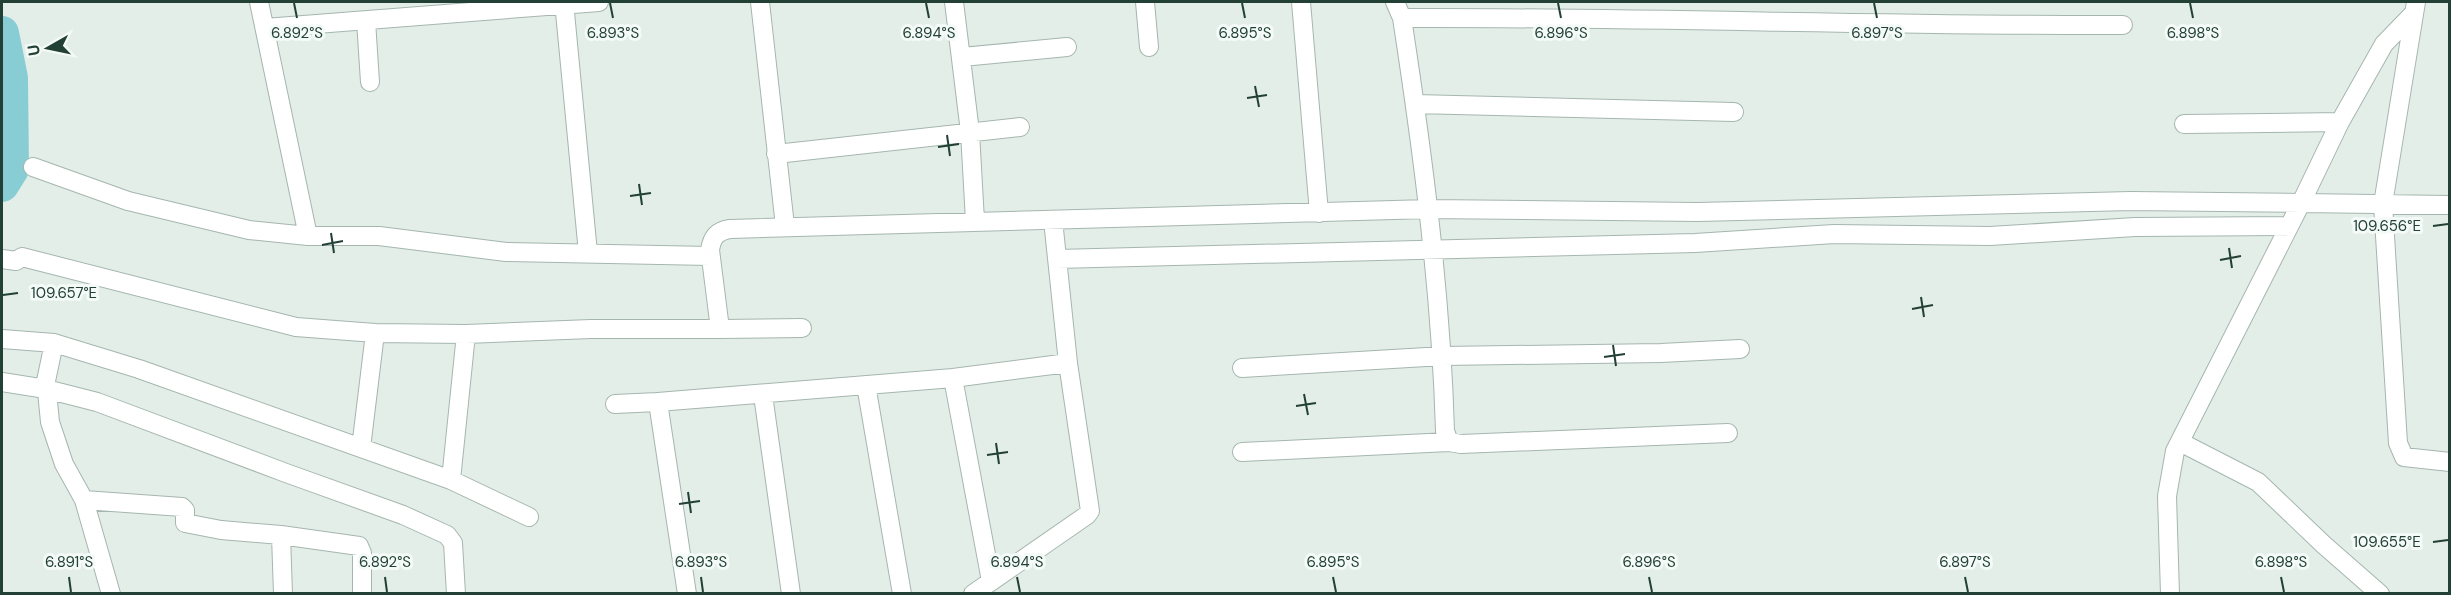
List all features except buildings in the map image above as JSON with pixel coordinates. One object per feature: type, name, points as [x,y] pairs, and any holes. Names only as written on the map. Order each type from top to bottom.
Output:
[{"type":"street","points":[[259,2],[308,236]]},
{"type":"street","points":[[265,28],[599,2]]},
{"type":"street","points":[[760,2],[785,226]]},
{"type":"street","points":[[954,2],[970,132],[975,221]]},
{"type":"street","points":[[1146,2],[1149,47]]},
{"type":"street","points":[[1301,2],[1319,213]]},
{"type":"street","points":[[564,3],[588,253]]},
{"type":"street","points":[[2170,594],[2167,496],[2177,447],[2340,122],[2384,44],[2415,8]]},
{"type":"street","points":[[2415,8],[2383,204],[2401,453],[2411,459],[2450,462]]},
{"type":"street","points":[[1449,442],[1445,431],[1443,356],[1434,249],[1415,104],[1399,10],[1551,17],[2008,26],[2123,25]]},
{"type":"street","points":[[366,21],[370,82]]},
{"type":"street","points":[[962,57],[1067,47]]},
{"type":"street","points":[[1415,104],[1734,112]]},
{"type":"street","points":[[2184,124],[2340,122]]},
{"type":"street","points":[[776,154],[1020,127]]},
{"type":"street","points":[[33,166],[128,201],[249,230],[308,236],[379,236],[506,252],[710,256]]},
{"type":"street","points":[[720,329],[710,256],[711,240],[723,230],[785,226],[1429,209],[1698,212],[2131,201],[2450,205]]},
{"type":"street","points":[[973,594],[1087,515],[1090,510],[1068,363],[1053,220]]},
{"type":"street","points":[[1057,259],[1695,243],[1834,234],[1990,236],[2135,227],[2288,226]]},
{"type":"street","points":[[2,259],[16,261],[22,257],[296,327],[375,333],[466,334],[591,329],[802,328]]},
{"type":"street","points":[[361,447],[375,333]]},
{"type":"street","points":[[451,480],[466,334]]},
{"type":"street","points":[[2,339],[54,346],[139,369],[451,480],[529,517]]},
{"type":"street","points":[[54,346],[46,385],[50,422],[64,465],[84,500],[111,594]]},
{"type":"street","points":[[1242,368],[1443,356],[1661,353],[1740,349]]},
{"type":"street","points":[[615,404],[763,395],[953,378],[1068,363]]},
{"type":"street","points":[[953,378],[991,581]]},
{"type":"street","points":[[2,382],[46,385],[403,514],[447,535],[453,543],[456,594]]},
{"type":"street","points":[[866,385],[902,594]]},
{"type":"street","points":[[763,395],[791,594]]},
{"type":"street","points":[[658,402],[687,594]]},
{"type":"street","points":[[1242,452],[1449,442],[1461,444],[1728,434]]},
{"type":"street","points":[[2177,447],[2258,482],[2380,594]]},
{"type":"street","points":[[84,500],[182,507],[185,523],[221,530],[281,535],[359,546],[362,553],[362,594]]},
{"type":"street","points":[[281,535],[283,594]]},
{"type":"waterway","points":[[2,33],[11,78],[12,169],[2,185]]}]
